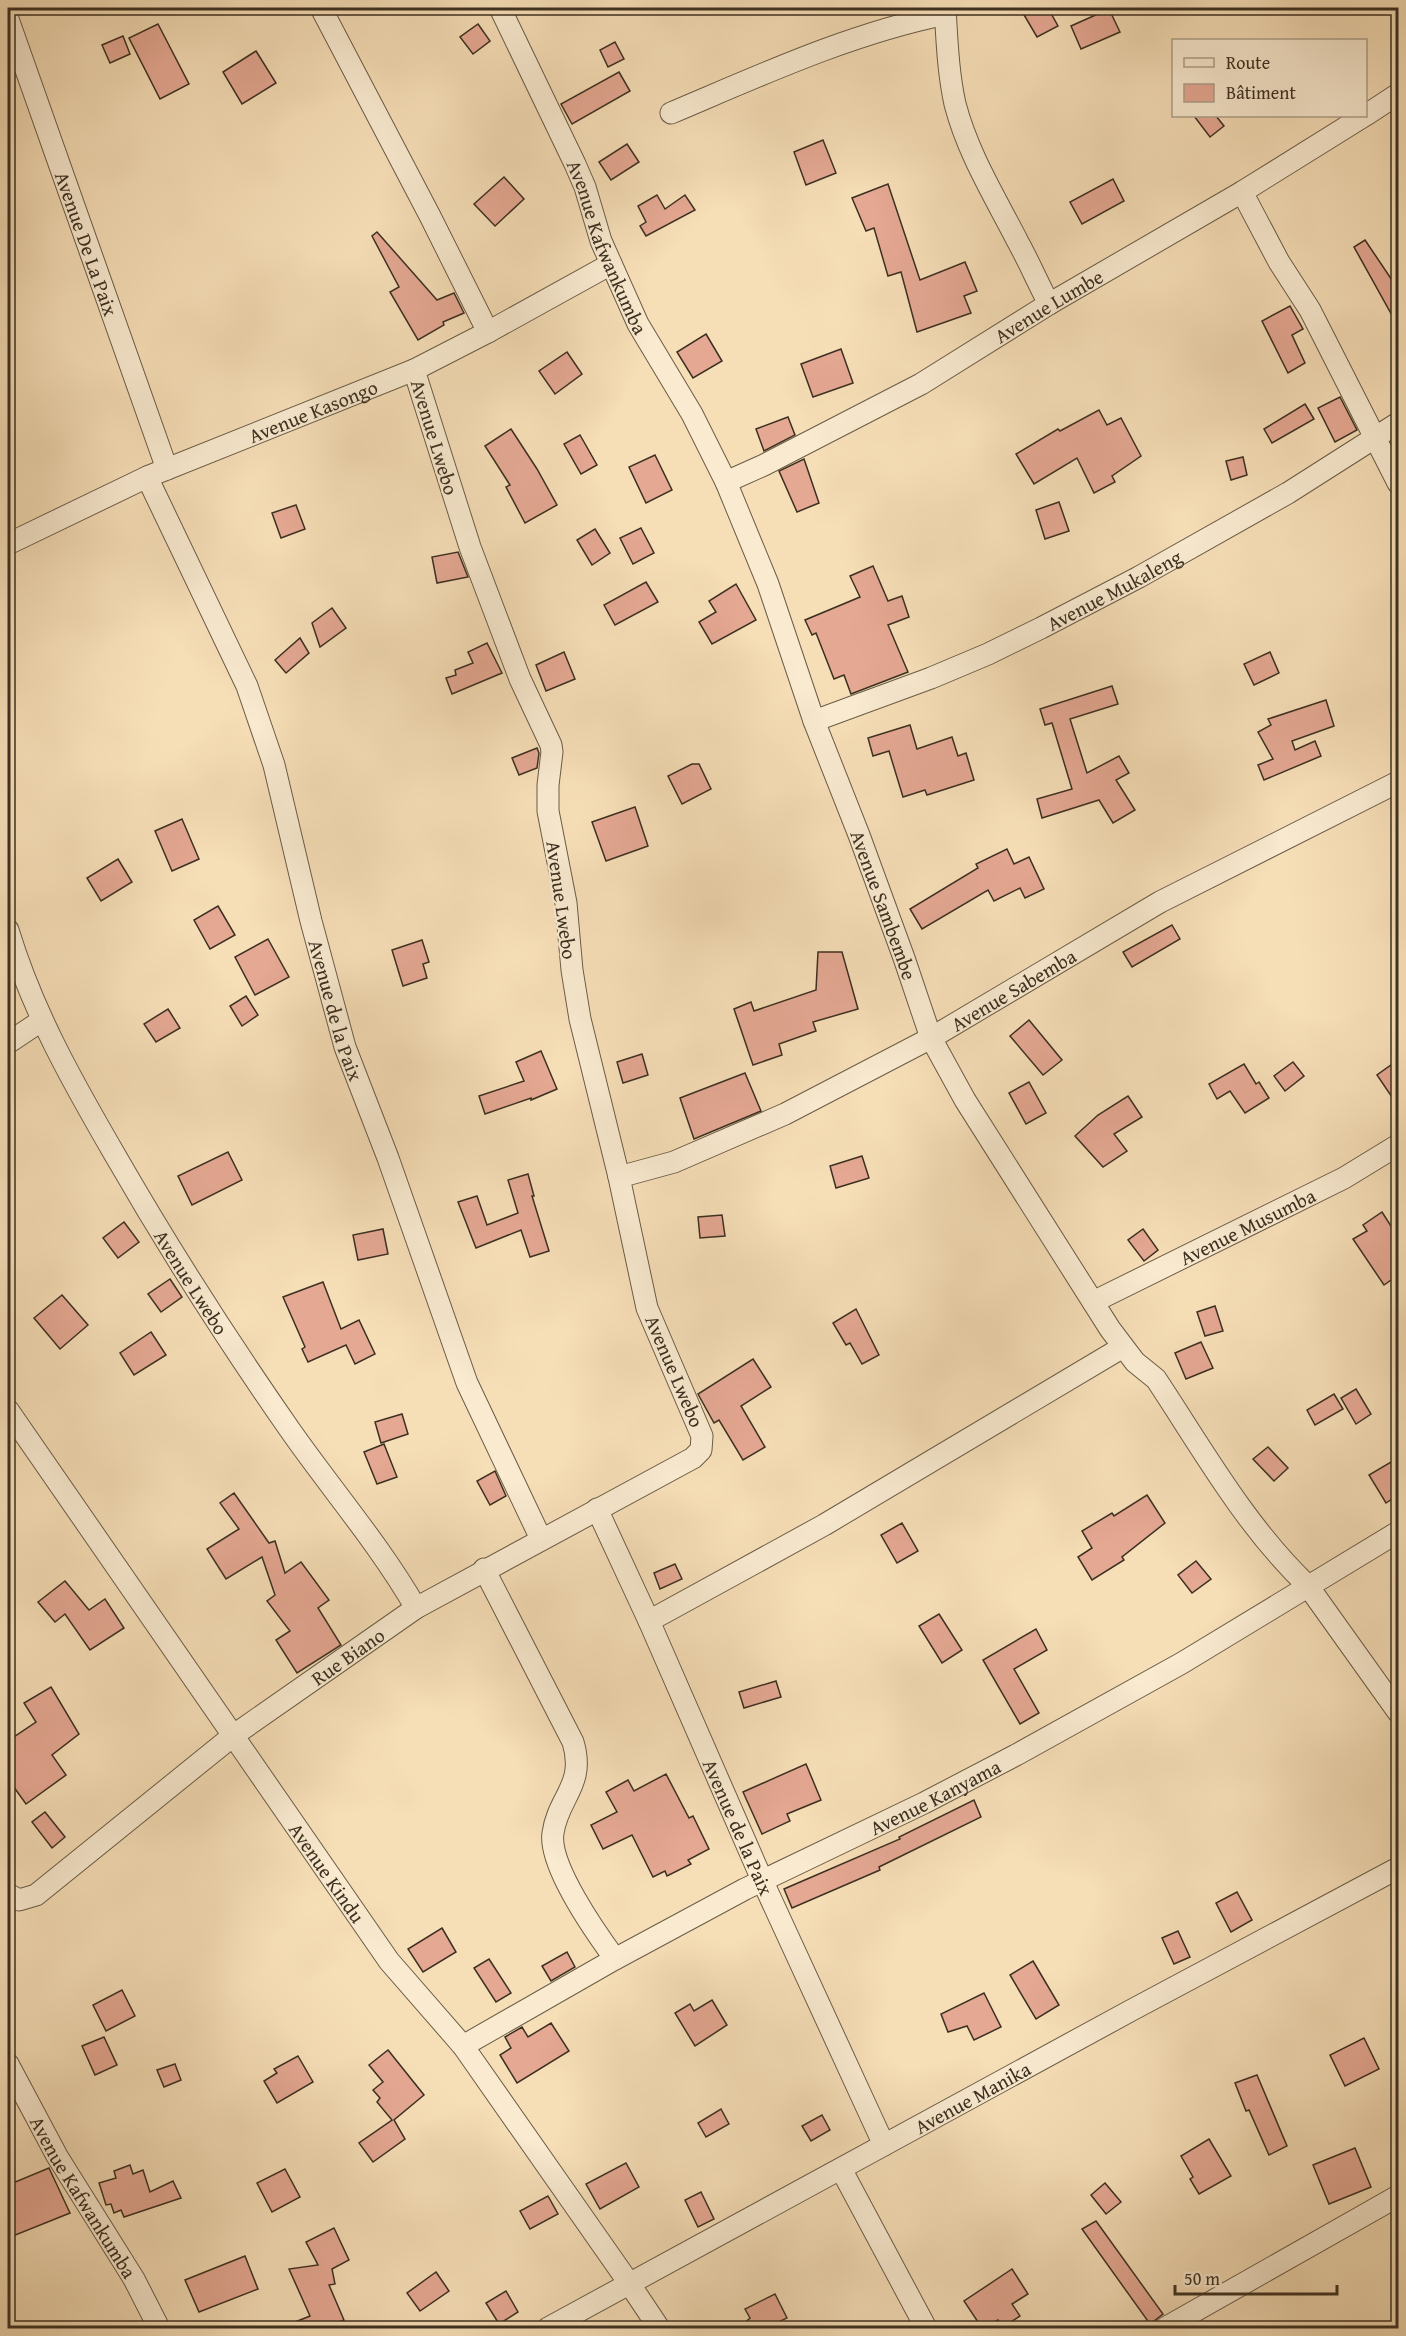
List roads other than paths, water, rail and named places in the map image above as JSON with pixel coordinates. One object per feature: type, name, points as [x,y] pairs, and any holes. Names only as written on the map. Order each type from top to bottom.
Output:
[{"type":"street","points":[[321,8],[488,332]]},
{"type":"street","name":"Avenue Kafwankumba","points":[[500,8],[575,164],[611,264],[645,339],[692,414],[726,482]]},
{"type":"street","points":[[671,113],[812,53],[945,11],[947,63],[956,105],[971,151],[1048,304]]},
{"type":"street","name":"Avenue De La Paix","points":[[8,19],[167,469]]},
{"type":"street","name":"Avenue Lumbe","points":[[1367,114],[1398,94]]},
{"type":"street","name":"Avenue Lumbe","points":[[726,482],[764,465],[921,384],[1048,304],[1242,192],[1362,117]]},
{"type":"street","points":[[1242,192],[1279,262],[1310,310],[1398,483]]},
{"type":"street","name":"Avenue Kasongo","points":[[8,544],[147,477],[414,370],[611,264]]},
{"type":"street","name":"Avenue Lwebo","points":[[414,370],[470,547],[520,679],[552,752],[548,811],[566,903],[572,970],[580,1019],[619,1177],[647,1308],[702,1436]]},
{"type":"street","name":"Avenue Mukaleng","points":[[814,721],[950,670],[1041,628],[1288,493],[1398,423]]},
{"type":"street","name":"Avenue de la Paix","points":[[147,477],[247,686],[274,765],[311,921],[345,1047],[388,1158],[467,1383],[541,1539]]},
{"type":"street","name":"Avenue Sambembe","points":[[726,482],[768,584],[814,721],[859,835],[931,1038],[965,1100],[1123,1347],[1135,1362],[1156,1379],[1250,1521],[1293,1573],[1308,1586],[1398,1712]]},
{"type":"street","name":"Avenue Sabemba","points":[[619,1177],[674,1162],[785,1114],[931,1038],[1160,902],[1398,782]]},
{"type":"street","name":"Avenue Lwebo","points":[[8,930],[42,1021],[61,1061],[152,1218],[272,1404],[383,1555],[416,1608]]},
{"type":"street","points":[[8,1043],[42,1021]]},
{"type":"street","name":"Avenue Musumba","points":[[1094,1302],[1344,1178],[1398,1145]]},
{"type":"street","points":[[649,1621],[824,1525],[1006,1419],[1123,1347]]},
{"type":"street","name":"Avenue Kindu","points":[[8,1410],[389,1961],[463,2046],[659,2328]]},
{"type":"street","name":"Rue Biano","points":[[8,1894],[19,1900],[36,1895],[234,1735],[416,1608],[484,1569],[693,1458],[701,1450],[702,1436]]},
{"type":"street","name":"Avenue de la Paix","points":[[597,1509],[649,1621],[763,1882],[884,2145]]},
{"type":"street","name":"Avenue Kanyama","points":[[463,2046],[615,1959],[1016,1755],[1182,1663],[1398,1532]]},
{"type":"street","points":[[484,1569],[573,1742],[578,1758],[575,1774],[553,1833],[553,1852],[561,1872],[596,1934],[615,1959]]},
{"type":"street","name":"Avenue Manika","points":[[548,2328],[1398,1868]]},
{"type":"street","name":"Avenue Kafwankumba","points":[[8,2064],[57,2156],[134,2279],[159,2328]]},
{"type":"street","points":[[841,2169],[926,2328]]},
{"type":"street","points":[[1165,2328],[1398,2196]]}]
